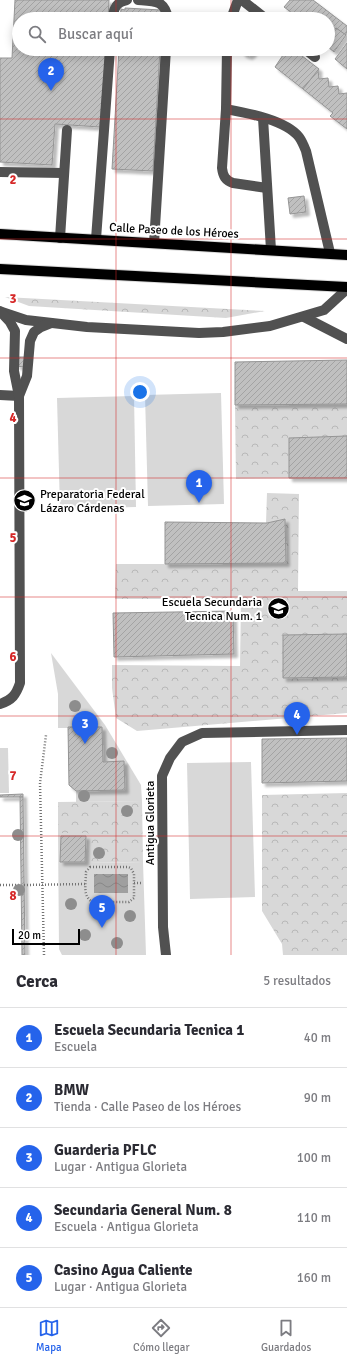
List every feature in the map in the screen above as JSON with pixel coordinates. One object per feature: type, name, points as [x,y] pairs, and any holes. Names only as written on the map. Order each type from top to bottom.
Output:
[{"type":"main road","name":"Calle Paseo de los Héroes","points":[[0,234],[347,254]]},
{"type":"main road","points":[[0,269],[347,288]]},
{"type":"street","points":[[115,12],[116,6],[121,1],[127,0]]},
{"type":"street","points":[[138,0],[158,1],[164,4],[167,12]]},
{"type":"street","points":[[234,12],[238,0]]},
{"type":"street","points":[[242,0],[257,12]]},
{"type":"street","points":[[96,239],[109,56]]},
{"type":"street","points":[[154,243],[166,56]]},
{"type":"street","points":[[227,56],[223,174],[228,182],[233,184],[267,188]]},
{"type":"street","points":[[226,109],[245,112],[288,127],[299,137],[306,151],[330,253]]},
{"type":"street","points":[[263,118],[271,250]]},
{"type":"street","points":[[60,238],[67,130]]},
{"type":"street","points":[[0,172],[64,173]]},
{"type":"street","points":[[0,311],[26,320],[87,327],[199,333],[244,330],[270,326],[304,317],[324,310],[347,288]]},
{"type":"street","points":[[0,311],[10,322],[15,331],[14,371],[19,396],[20,683],[16,695],[0,704]]},
{"type":"street","points":[[304,317],[347,339]]},
{"type":"street","points":[[19,396],[27,376],[30,341],[34,332],[53,322]]},
{"type":"street","points":[[0,395],[19,396]]},
{"type":"street","name":"Antigua Glorieta","points":[[166,955],[163,927],[162,776],[170,758],[182,742],[202,733],[347,730]]},
{"type":"path","points":[[44,955],[40,783],[46,735]]},
{"type":"path","points":[[128,866],[133,871],[134,898],[129,902],[93,902],[86,896],[86,884],[86,872],[90,867],[128,866]]},
{"type":"path","points":[[134,883],[144,883]]},
{"type":"path","points":[[0,885],[86,884]]},
{"type":"green space","points":[[5,297],[265,311],[226,318],[29,306]]},
{"type":"green space","points":[[221,393],[224,504],[148,506],[145,395]]},
{"type":"green space","points":[[134,396],[136,507],[60,509],[57,398]]},
{"type":"green space","points":[[347,404],[347,478],[236,479],[235,405]]},
{"type":"green space","points":[[267,493],[299,494],[298,591],[347,591],[347,713],[137,731],[116,718],[112,688],[112,665],[240,666],[241,599],[115,599],[116,564],[165,564],[165,522],[266,523]]},
{"type":"green space","points":[[51,653],[105,725],[141,785],[142,801],[76,802],[76,791],[69,785],[68,728],[58,728],[58,694]]},
{"type":"green space","points":[[0,748],[8,748],[9,793],[0,793]]},
{"type":"green space","points":[[251,762],[255,897],[190,899],[187,763]]},
{"type":"green space","points":[[347,793],[347,955],[283,955],[282,944],[262,911],[262,795]]},
{"type":"green space","points":[[142,801],[143,862],[89,863],[88,833],[58,833],[58,802]]},
{"type":"green space","points":[[58,833],[89,833],[89,863],[143,862],[146,955],[62,955],[59,949]]},
{"type":"water","points":[[94,874],[128,874],[128,893],[94,893]]},
{"type":"building","points":[[15,0],[109,0],[108,12],[14,12]]},
{"type":"building","points":[[290,0],[313,0],[329,12],[291,12],[284,7]]},
{"type":"building","points":[[125,8],[161,10],[161,12],[121,12],[121,9],[125,10]]},
{"type":"building","points":[[335,17],[347,26],[347,32],[345,35],[336,28],[335,29]]},
{"type":"building","points":[[336,28],[346,35],[335,51]]},
{"type":"building","points":[[347,43],[347,69],[335,59]]},
{"type":"building","points":[[12,56],[105,56],[100,127],[55,124],[52,165],[0,162],[0,58],[12,58]]},
{"type":"building","points":[[119,56],[160,56],[153,171],[112,169]]},
{"type":"building","points":[[282,56],[302,56],[319,69],[303,89],[275,67]]},
{"type":"building","points":[[318,70],[319,79],[328,78],[329,87],[338,86],[339,94],[347,93],[347,129],[330,116],[333,113],[303,89]]},
{"type":"building","points":[[304,196],[306,212],[290,214],[288,198]]},
{"type":"building","points":[[17,357],[25,357],[24,367],[17,366]]},
{"type":"building","points":[[347,360],[347,404],[235,405],[235,362]]},
{"type":"building","points":[[347,436],[347,478],[289,478],[289,438]]},
{"type":"building","points":[[285,519],[286,563],[165,564],[165,522],[267,523]]},
{"type":"building","points":[[233,611],[234,654],[114,657],[113,613]]},
{"type":"building","points":[[347,634],[347,677],[283,678],[283,635]]},
{"type":"building","points":[[68,727],[102,727],[103,762],[124,761],[125,790],[76,791],[69,785]]},
{"type":"building","points":[[347,738],[347,781],[262,783],[262,739]]},
{"type":"building","points":[[23,794],[23,797],[0,797],[0,795]]},
{"type":"building","points":[[20,797],[23,797],[25,955],[22,955]]},
{"type":"building","points":[[61,836],[86,836],[85,862],[60,862]]},
{"type":"place","name":"BMW","points":[[51,91]]},
{"type":"place","name":"Preparatoria Federal Lázaro Cárdenas","points":[[25,501]]},
{"type":"place","name":"Escuela Secundaria Tecnica 1","points":[[199,503]]},
{"type":"place","name":"Escuela Secundaria Tecnica Num. 1","points":[[278,609]]},
{"type":"place","name":"Secundaria General Num. 8","points":[[297,735]]},
{"type":"place","name":"Guarderia PFLC","points":[[85,744]]},
{"type":"place","name":"Casino Agua Caliente","points":[[102,928]]}]
